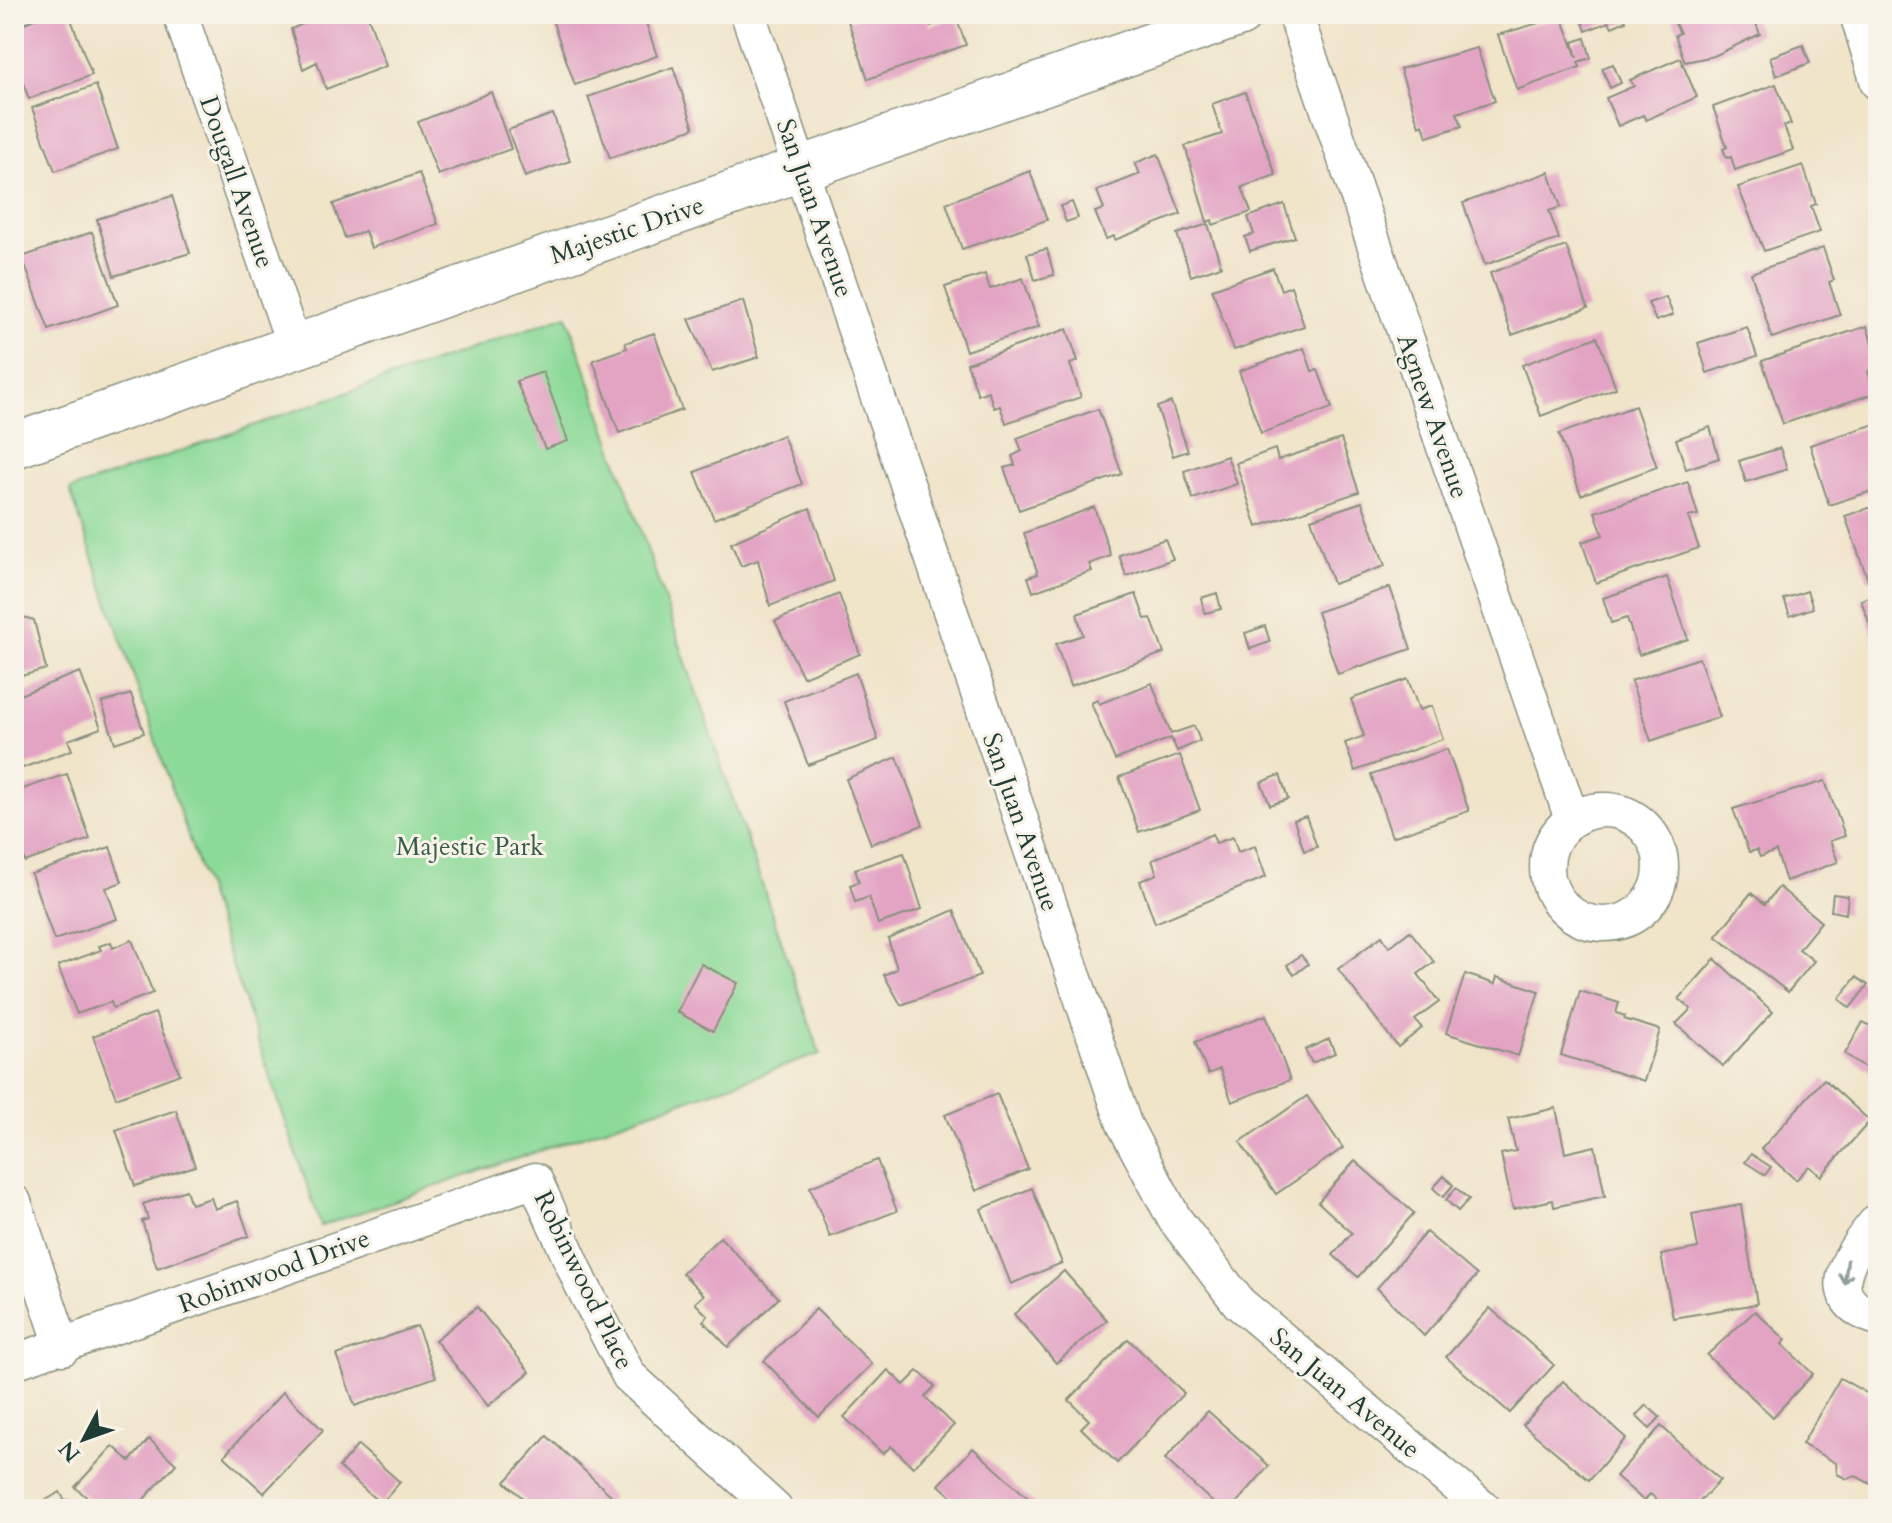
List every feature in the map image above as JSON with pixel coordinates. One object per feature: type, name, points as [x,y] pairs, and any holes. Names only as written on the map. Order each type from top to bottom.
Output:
[{"type":"street","name":"Dougall Avenue","points":[[180,14],[295,349]]},
{"type":"street","name":"San Juan Avenue","points":[[748,14],[1124,1124],[1174,1218],[1239,1303],[1484,1509]]},
{"type":"street","name":"Majestic Drive","points":[[14,446],[1240,14]]},
{"type":"street","name":"Agnew Avenue","points":[[1295,14],[1572,819]]},
{"type":"street","points":[[1857,14],[1878,83]]},
{"type":"street","name":"Robinwood Drive","points":[[14,1362],[63,1348],[382,1231],[535,1180]]},
{"type":"street","name":"Robinwood Place","points":[[535,1180],[581,1283],[629,1376],[775,1509]]},
{"type":"street","points":[[14,1202],[63,1348]]},
{"type":"street","points":[[1878,1220],[1851,1251],[1844,1267],[1844,1285],[1852,1302],[1865,1314],[1878,1318]]},
{"type":"green space","name":"Majestic Park","points":[[567,315],[820,1054],[321,1226],[70,490]]},
{"type":"building","points":[[47,14],[69,14],[92,75],[29,99],[14,58],[14,27]]},
{"type":"building","points":[[326,14],[367,14],[386,66],[326,89],[317,62],[303,69],[291,29]]},
{"type":"building","points":[[550,14],[643,14],[657,56],[575,85]]},
{"type":"building","points":[[867,14],[926,14],[930,26],[956,17],[966,45],[868,79],[848,21]]},
{"type":"building","points":[[1589,14],[1610,17],[1624,14],[1626,21],[1612,27],[1609,22],[1586,31],[1581,17]]},
{"type":"building","points":[[1676,14],[1752,14],[1760,34],[1714,56],[1685,62],[1675,35],[1680,33],[1673,20]]},
{"type":"building","points":[[1562,16],[1577,58],[1573,42],[1585,38],[1591,58],[1578,62],[1580,67],[1517,90],[1498,35]]},
{"type":"building","points":[[1803,45],[1810,63],[1776,76],[1770,57]]},
{"type":"building","points":[[1477,48],[1495,101],[1457,113],[1462,126],[1427,137],[1423,124],[1419,126],[1400,69]]},
{"type":"building","points":[[1680,58],[1697,97],[1646,120],[1643,115],[1618,126],[1606,98],[1634,86],[1630,80]]},
{"type":"building","points":[[1613,64],[1621,83],[1610,88],[1602,68]]},
{"type":"building","points":[[673,67],[694,128],[610,158],[588,97]]},
{"type":"building","points":[[1776,84],[1791,124],[1784,126],[1793,150],[1735,170],[1731,157],[1727,158],[1723,149],[1727,147],[1713,107]]},
{"type":"building","points":[[96,85],[118,149],[55,171],[32,108]]},
{"type":"building","points":[[491,92],[511,149],[438,175],[418,122]]},
{"type":"building","points":[[1245,92],[1276,175],[1242,187],[1251,212],[1213,225],[1212,220],[1207,222],[1185,146],[1222,134],[1212,104]]},
{"type":"building","points":[[553,114],[570,161],[525,177],[508,130]]},
{"type":"building","points":[[1158,154],[1181,214],[1115,240],[1114,236],[1106,239],[1095,212],[1104,209],[1097,191],[1140,174],[1135,163]]},
{"type":"building","points":[[1803,165],[1816,204],[1811,206],[1820,232],[1764,251],[1738,187]]},
{"type":"building","points":[[1030,171],[1047,220],[962,249],[946,203]]},
{"type":"building","points":[[1549,172],[1561,207],[1549,211],[1559,239],[1485,265],[1463,203]]},
{"type":"building","points":[[419,173],[438,224],[371,248],[365,231],[345,238],[333,204]]},
{"type":"building","points":[[172,196],[190,253],[114,276],[97,219]]},
{"type":"building","points":[[1072,202],[1078,218],[1066,222],[1060,206]]},
{"type":"building","points":[[1284,204],[1295,237],[1250,251],[1245,237],[1254,234],[1248,217]]},
{"type":"building","points":[[1208,224],[1221,266],[1191,276],[1177,234]]},
{"type":"building","points":[[92,232],[118,305],[49,330],[22,257]]},
{"type":"building","points":[[1566,246],[1588,308],[1512,335],[1490,273]]},
{"type":"building","points":[[1823,248],[1834,280],[1829,282],[1840,315],[1772,338],[1751,273]]},
{"type":"building","points":[[1047,249],[1054,275],[1035,280],[1027,254]]},
{"type":"building","points":[[1273,268],[1281,290],[1291,286],[1304,326],[1234,350],[1212,289]]},
{"type":"building","points":[[985,274],[990,289],[1023,278],[1039,327],[966,351],[945,287]]},
{"type":"building","points":[[1666,297],[1673,315],[1656,321],[1648,303]]},
{"type":"building","points":[[743,301],[759,357],[712,372],[689,319]]},
{"type":"building","points":[[1867,326],[1878,365],[1868,372],[1875,393],[1783,424],[1762,361]]},
{"type":"building","points":[[1747,327],[1757,356],[1707,373],[1698,343]]},
{"type":"building","points":[[1067,329],[1078,361],[1070,364],[1081,397],[1006,423],[1000,406],[994,408],[988,391],[978,395],[967,363]]},
{"type":"building","points":[[654,333],[682,410],[619,433],[593,360],[627,348],[625,343]]},
{"type":"building","points":[[1597,337],[1616,388],[1541,416],[1522,365]]},
{"type":"building","points":[[1304,348],[1312,371],[1318,370],[1332,408],[1261,433],[1239,371]]},
{"type":"building","points":[[543,372],[568,441],[545,449],[516,381]]},
{"type":"building","points":[[1171,402],[1188,451],[1173,456],[1157,407]]},
{"type":"building","points":[[1635,406],[1657,467],[1581,495],[1559,434]]},
{"type":"building","points":[[1098,409],[1122,474],[1019,510],[1004,468],[1015,465],[1012,456],[1022,451],[1017,438]]},
{"type":"building","points":[[1878,423],[1878,489],[1829,505],[1810,445]]},
{"type":"building","points":[[1710,427],[1719,458],[1686,469],[1676,439]]},
{"type":"building","points":[[783,435],[802,484],[714,519],[695,472]]},
{"type":"building","points":[[1341,439],[1359,492],[1257,527],[1236,463],[1275,449],[1278,460]]},
{"type":"building","points":[[1780,448],[1787,469],[1746,482],[1739,461]]},
{"type":"building","points":[[1227,456],[1237,484],[1193,499],[1184,471]]},
{"type":"building","points":[[1688,482],[1698,515],[1688,517],[1699,548],[1596,583],[1582,542],[1603,535],[1595,512]]},
{"type":"building","points":[[1362,502],[1385,566],[1333,584],[1311,519]]},
{"type":"building","points":[[1878,505],[1878,576],[1868,580],[1845,516]]},
{"type":"building","points":[[1094,507],[1111,556],[1089,564],[1092,571],[1033,592],[1028,577],[1038,574],[1024,533]]},
{"type":"building","points":[[810,508],[834,581],[770,606],[758,560],[741,566],[731,543]]},
{"type":"building","points":[[1165,539],[1173,559],[1126,576],[1119,555]]},
{"type":"building","points":[[1667,577],[1688,639],[1639,655],[1627,618],[1611,623],[1603,598]]},
{"type":"building","points":[[1390,587],[1411,649],[1338,674],[1317,612]]},
{"type":"building","points":[[1807,591],[1813,608],[1790,616],[1784,599]]},
{"type":"building","points":[[1217,593],[1221,609],[1205,613],[1201,598]]},
{"type":"building","points":[[839,594],[860,654],[803,677],[775,621]]},
{"type":"building","points":[[1136,594],[1145,619],[1151,618],[1164,653],[1070,686],[1056,644],[1083,635],[1077,614]]},
{"type":"building","points":[[1878,594],[1878,647],[1861,600]]},
{"type":"building","points":[[21,609],[23,617],[34,620],[46,669],[14,678],[14,611]]},
{"type":"building","points":[[1265,626],[1270,642],[1250,649],[1245,633]]},
{"type":"building","points":[[1699,658],[1720,717],[1651,741],[1631,681]]},
{"type":"building","points":[[80,672],[101,728],[68,740],[72,750],[14,771],[14,697]]},
{"type":"building","points":[[856,673],[878,740],[808,765],[784,701]]},
{"type":"building","points":[[1408,679],[1419,710],[1432,706],[1443,739],[1355,771],[1345,743],[1364,736],[1351,699]]},
{"type":"building","points":[[1152,683],[1171,734],[1194,726],[1200,741],[1177,751],[1171,738],[1115,760],[1091,703],[1097,700],[1099,704]]},
{"type":"building","points":[[131,694],[144,733],[115,743],[102,703]]},
{"type":"building","points":[[1447,749],[1469,811],[1392,837],[1371,775]]},
{"type":"building","points":[[1180,755],[1200,810],[1139,832],[1119,777]]},
{"type":"building","points":[[897,757],[923,825],[871,844],[846,779]]},
{"type":"building","points":[[67,774],[90,839],[25,862],[14,830],[14,792]]},
{"type":"building","points":[[1280,775],[1288,799],[1270,805],[1261,782]]},
{"type":"building","points":[[1825,781],[1845,836],[1830,841],[1838,862],[1786,881],[1776,851],[1760,857],[1757,850],[1749,852],[1733,809]]},
{"type":"building","points":[[1306,816],[1317,847],[1304,851],[1294,820]]},
{"type":"building","points":[[1212,834],[1216,843],[1233,837],[1238,852],[1255,846],[1266,877],[1155,923],[1140,881],[1157,874],[1152,860]]},
{"type":"building","points":[[110,847],[122,882],[106,888],[117,919],[54,940],[31,874]]},
{"type":"building","points":[[904,853],[922,909],[878,924],[869,897],[855,902],[850,885],[859,882],[855,869]]},
{"type":"building","points":[[1779,887],[1821,922],[1799,949],[1814,961],[1788,992],[1716,936],[1751,893],[1765,904]]},
{"type":"building","points":[[1833,894],[1848,896],[1846,914],[1831,911]]},
{"type":"building","points":[[954,910],[980,976],[901,1005],[884,975],[897,969],[888,939]]},
{"type":"building","points":[[1410,931],[1434,962],[1418,974],[1439,1002],[1415,1020],[1422,1028],[1398,1047],[1338,969],[1382,936],[1389,947]]},
{"type":"building","points":[[132,940],[153,993],[113,1008],[111,1002],[77,1014],[58,966],[101,950],[99,946],[111,942],[113,948]]},
{"type":"building","points":[[1301,955],[1308,964],[1294,975],[1287,965]]},
{"type":"building","points":[[1715,959],[1773,1012],[1723,1066],[1676,1024],[1691,1009],[1679,999]]},
{"type":"building","points":[[701,964],[738,983],[713,1031],[677,1012]]},
{"type":"building","points":[[1465,974],[1495,984],[1497,977],[1539,991],[1518,1056],[1446,1033]]},
{"type":"building","points":[[1856,977],[1868,985],[1850,1008],[1839,999]]},
{"type":"building","points":[[1580,991],[1619,1003],[1616,1013],[1625,1016],[1624,1019],[1660,1030],[1644,1081],[1561,1055]]},
{"type":"building","points":[[155,1013],[180,1074],[116,1098],[93,1036]]},
{"type":"building","points":[[1878,1013],[1878,1076],[1845,1054],[1863,1022],[1871,1026]]},
{"type":"building","points":[[1266,1015],[1290,1080],[1232,1102],[1220,1069],[1208,1074],[1195,1042]]},
{"type":"building","points":[[1329,1039],[1335,1053],[1312,1063],[1305,1050]]},
{"type":"building","points":[[1824,1079],[1870,1121],[1821,1176],[1809,1166],[1796,1180],[1761,1149]]},
{"type":"building","points":[[997,1094],[1028,1169],[976,1191],[945,1115]]},
{"type":"building","points":[[1307,1096],[1343,1148],[1276,1194],[1240,1142]]},
{"type":"building","points":[[1556,1108],[1565,1153],[1595,1146],[1605,1196],[1554,1207],[1553,1200],[1513,1209],[1501,1154],[1516,1151],[1508,1119]]},
{"type":"building","points":[[176,1110],[195,1166],[135,1186],[116,1130]]},
{"type":"building","points":[[1751,1154],[1771,1167],[1765,1175],[1745,1162]]},
{"type":"building","points":[[877,1160],[897,1211],[830,1237],[810,1187]]},
{"type":"building","points":[[1355,1161],[1414,1213],[1358,1277],[1333,1255],[1352,1233],[1318,1202]]},
{"type":"building","points":[[1444,1176],[1453,1185],[1443,1197],[1433,1188]]},
{"type":"building","points":[[1032,1188],[1062,1263],[1011,1284],[981,1209]]},
{"type":"building","points":[[1456,1188],[1469,1199],[1458,1211],[1446,1200]]},
{"type":"building","points":[[186,1190],[191,1204],[211,1198],[215,1209],[237,1201],[249,1236],[157,1268],[142,1221],[148,1219],[143,1204]]},
{"type":"building","points":[[1741,1205],[1757,1304],[1673,1318],[1661,1255],[1698,1248],[1692,1214]]},
{"type":"building","points":[[1426,1232],[1477,1275],[1424,1336],[1377,1288]]},
{"type":"building","points":[[720,1237],[779,1298],[728,1347],[703,1321],[708,1316],[695,1303],[704,1295],[682,1273]]},
{"type":"building","points":[[1064,1271],[1107,1320],[1056,1363],[1014,1314]]},
{"type":"building","points":[[477,1307],[530,1372],[488,1406],[435,1340]]},
{"type":"building","points":[[1490,1308],[1554,1365],[1510,1413],[1446,1357]]},
{"type":"building","points":[[816,1309],[872,1364],[819,1417],[764,1361]]},
{"type":"building","points":[[1755,1311],[1786,1340],[1782,1344],[1813,1374],[1773,1417],[1707,1355]]},
{"type":"building","points":[[417,1326],[436,1377],[355,1406],[337,1355]]},
{"type":"building","points":[[1128,1339],[1184,1393],[1117,1463],[1081,1428],[1089,1420],[1069,1400]]},
{"type":"building","points":[[888,1370],[904,1385],[918,1371],[935,1386],[925,1397],[954,1425],[913,1467],[891,1446],[883,1454],[844,1417]]},
{"type":"building","points":[[1840,1378],[1875,1398],[1869,1409],[1873,1411],[1878,1407],[1878,1488],[1856,1476],[1847,1479],[1837,1474],[1836,1463],[1802,1444]]},
{"type":"building","points":[[1563,1381],[1626,1438],[1589,1480],[1523,1425]]},
{"type":"building","points":[[283,1392],[323,1430],[264,1493],[224,1456]]},
{"type":"building","points":[[1646,1405],[1660,1417],[1650,1429],[1636,1416]]},
{"type":"building","points":[[1208,1411],[1269,1466],[1231,1509],[1220,1509],[1165,1459]]},
{"type":"building","points":[[1661,1426],[1720,1480],[1693,1509],[1647,1509],[1656,1499],[1650,1494],[1644,1501],[1616,1476]]},
{"type":"building","points":[[547,1436],[613,1497],[602,1509],[535,1509],[505,1482]]},
{"type":"building","points":[[149,1439],[176,1464],[135,1509],[100,1509],[75,1487],[113,1446],[130,1461]]},
{"type":"building","points":[[358,1445],[400,1482],[381,1504],[339,1467]]},
{"type":"building","points":[[973,1448],[1038,1507],[965,1509],[939,1485]]},
{"type":"building","points":[[60,1492],[70,1509],[30,1509],[53,1496]]}]
